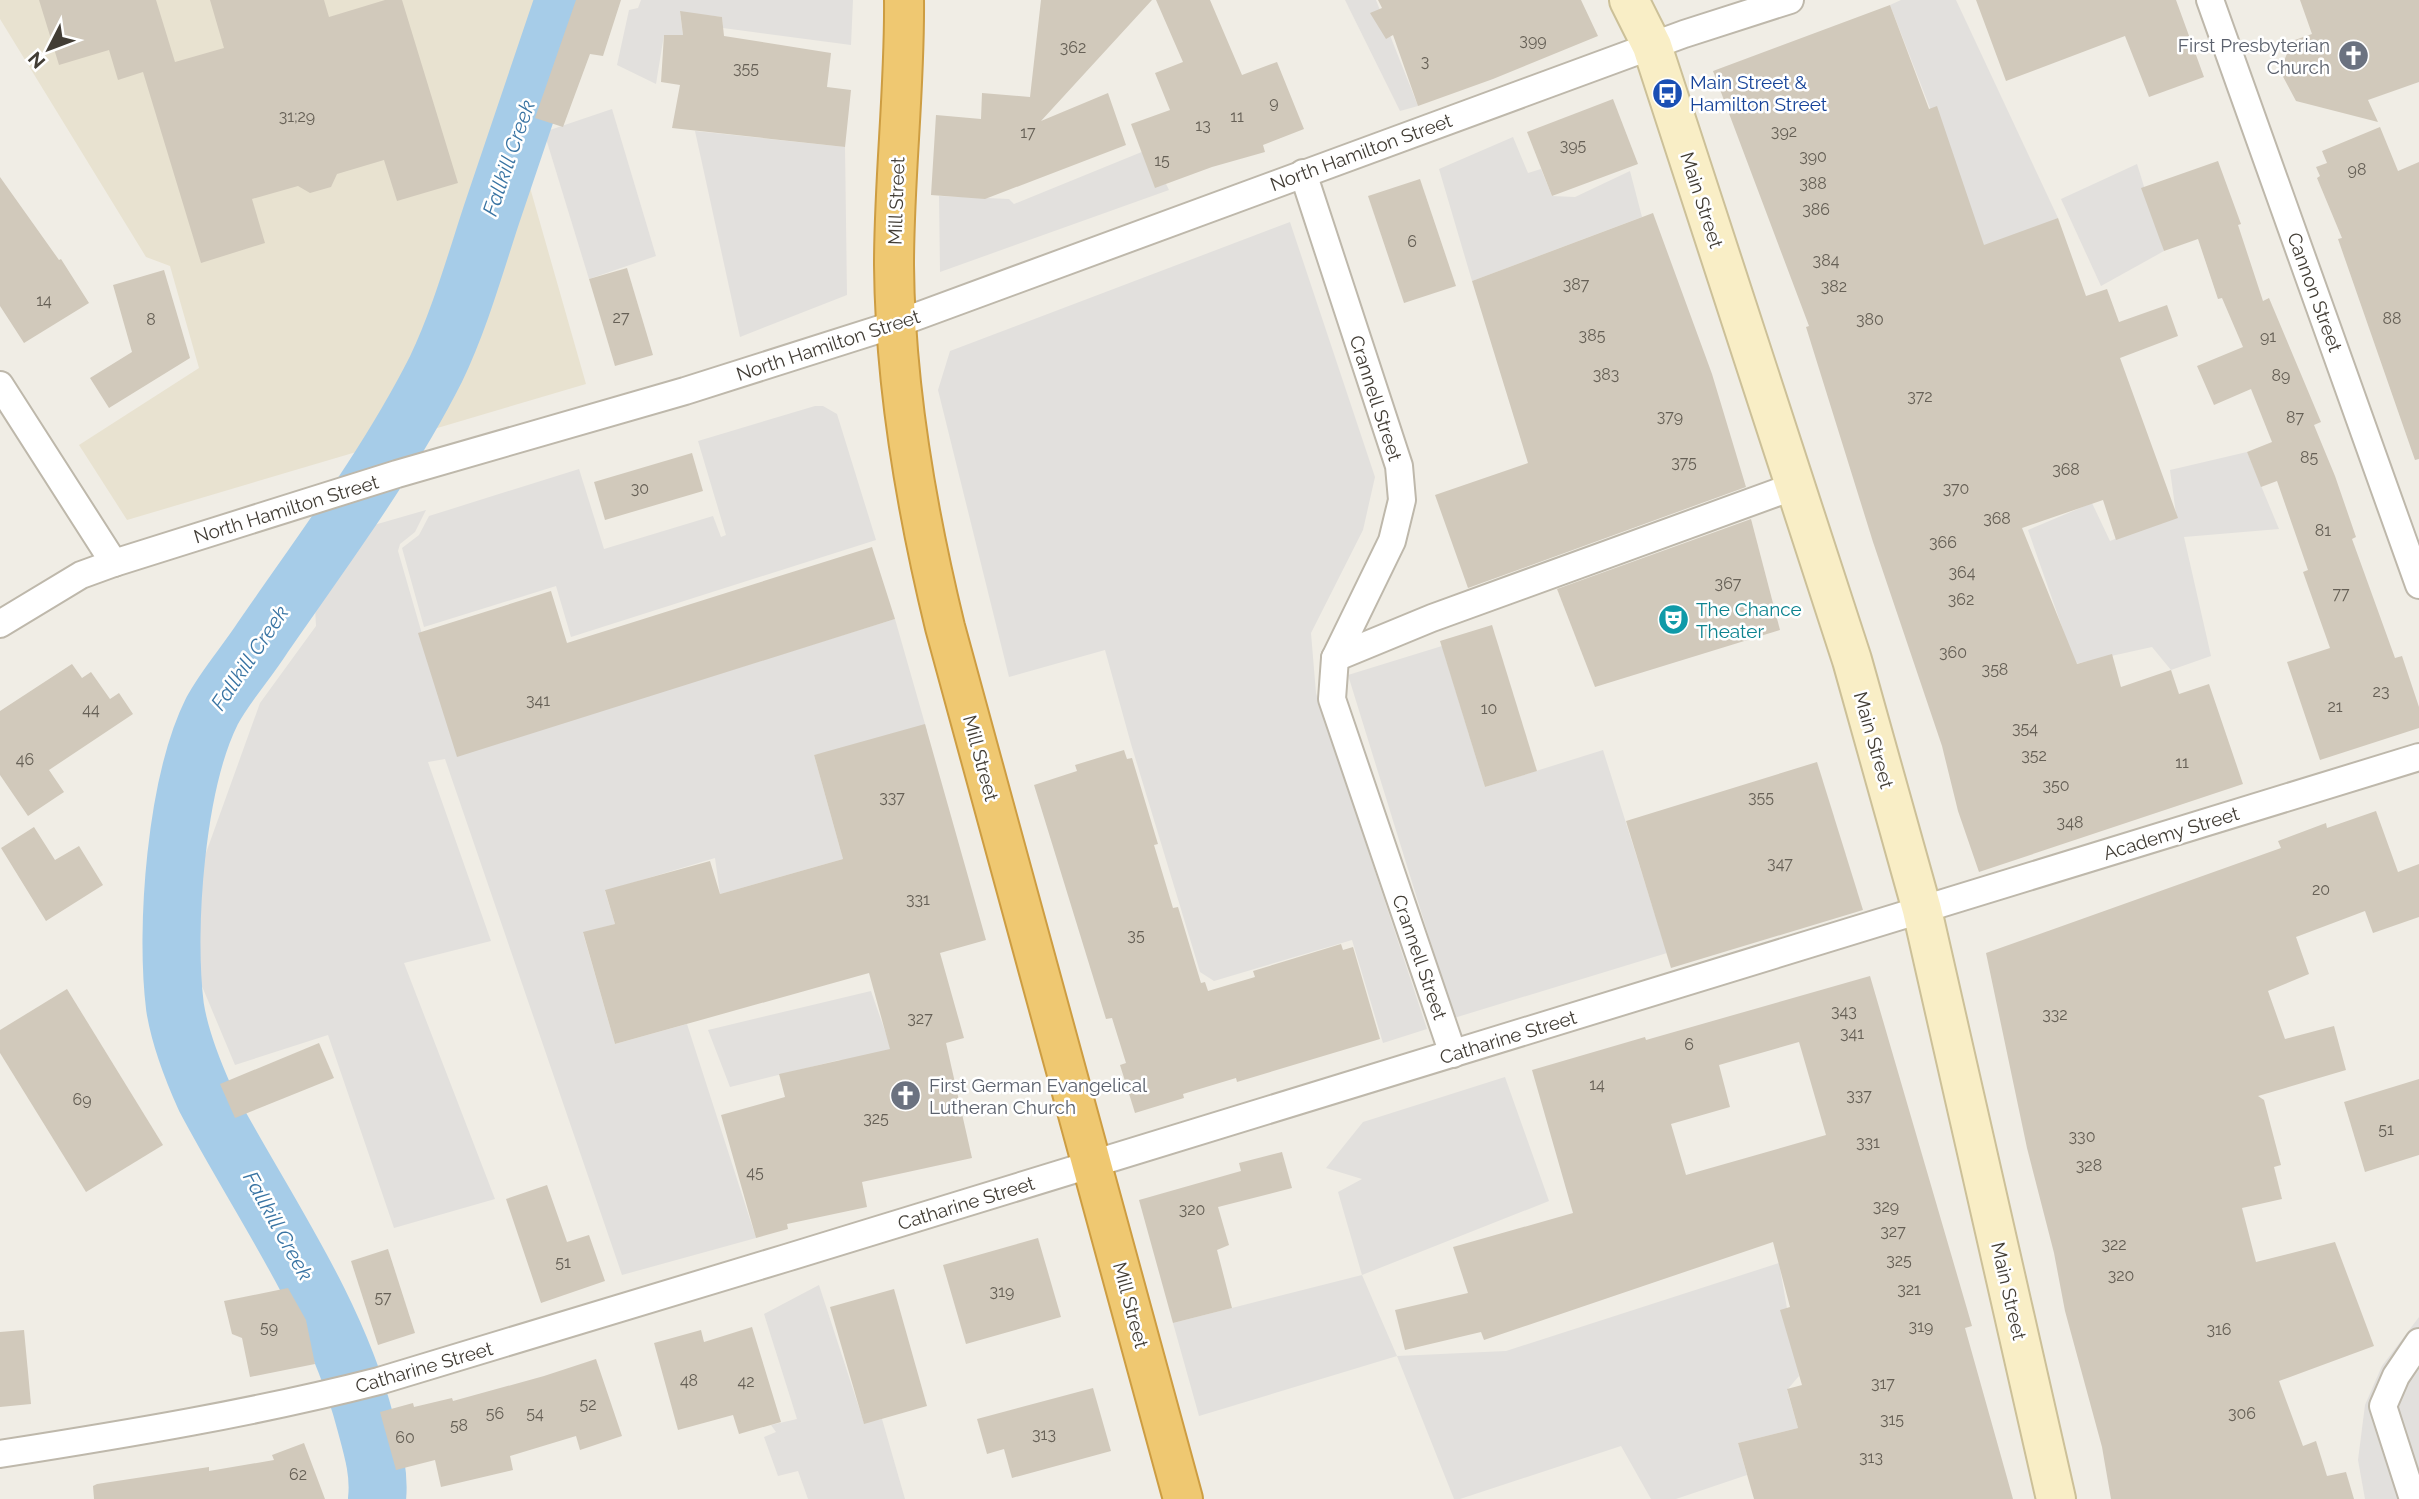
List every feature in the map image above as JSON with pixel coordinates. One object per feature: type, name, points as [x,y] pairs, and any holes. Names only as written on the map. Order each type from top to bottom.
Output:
[{"type":"highway","name":"Mill Street","points":[[904,0],[894,226],[896,324],[909,453],[930,568],[1183,1499]]},
{"type":"street","name":"Main Street","points":[[1629,0],[1652,46],[1852,660],[1922,910],[2056,1499]]},
{"type":"street","name":"North Hamilton Street","points":[[0,624],[81,575],[114,563],[397,474],[685,391],[896,324],[1652,46],[1790,0]]},
{"type":"street","name":"Cannon Street","points":[[2210,0],[2419,585]]},
{"type":"street","name":"Crannell Street","points":[[1303,173],[1399,466],[1402,500],[1392,541],[1335,658],[1332,699],[1453,1054]]},
{"type":"street","points":[[0,385],[114,563]]},
{"type":"street","points":[[1335,658],[1432,618],[1795,486]]},
{"type":"street","name":"Academy Street","points":[[1922,910],[2419,757]]},
{"type":"street","name":"Catharine Street","points":[[0,1454],[167,1428],[379,1381],[1922,910]]},
{"type":"street","points":[[2413,1499],[2383,1406],[2396,1376],[2419,1342]]},
{"type":"shaded area","points":[[0,0],[551,0],[505,138],[523,163],[586,384],[127,520],[79,445],[199,368],[170,266],[146,257],[0,19]]},
{"type":"shaded area","points":[[641,0],[853,0],[851,45],[723,28],[722,17],[680,12],[683,35],[664,35],[656,84],[617,65],[629,10],[638,8]]},
{"type":"shaded area","points":[[1345,0],[1376,0],[1418,106],[1400,111]]},
{"type":"shaded area","points":[[1901,0],[1956,0],[2058,218],[1985,250],[1890,5]]},
{"type":"shaded area","points":[[612,109],[656,256],[589,279],[544,132]]},
{"type":"shaded area","points":[[695,131],[845,147],[847,295],[740,337]]},
{"type":"shaded area","points":[[1513,137],[1528,173],[1541,169],[1552,196],[1575,197],[1630,171],[1642,217],[1472,281],[1439,169]]},
{"type":"shaded area","points":[[1149,149],[1169,190],[940,272],[939,196],[1009,199],[1014,204]]},
{"type":"shaded area","points":[[2137,164],[2164,251],[2101,286],[2061,199]]},
{"type":"shaded area","points":[[1290,222],[1375,477],[1363,530],[1311,633],[1316,693],[1427,1029],[1383,1043],[1352,940],[1214,981],[1200,972],[1105,650],[1009,677],[938,390],[950,351]]},
{"type":"shaded area","points":[[815,406],[823,406],[837,414],[876,540],[571,637],[556,586],[424,627],[402,548],[419,535],[429,516],[579,469],[604,549],[713,516],[721,537],[726,535],[698,441]]},
{"type":"shaded area","points":[[2247,452],[2279,529],[2184,537],[2211,656],[2171,670],[2152,647],[2075,664],[2028,530],[2092,503],[2110,541],[2176,514],[2170,470]]},
{"type":"shaded area","points":[[426,510],[415,532],[400,544],[398,551],[457,755],[895,619],[927,731],[814,755],[843,859],[720,894],[715,858],[605,891],[615,924],[583,933],[615,1044],[687,1024],[756,1238],[622,1275],[445,759],[428,762],[491,941],[404,963],[495,1199],[394,1228],[328,1035],[235,1065],[199,979],[198,875],[260,703],[316,626],[315,607],[320,591],[367,527]]},
{"type":"shaded area","points":[[1442,646],[1485,787],[1603,750],[1667,953],[1454,1018],[1348,675]]},
{"type":"shaded area","points":[[871,991],[895,1060],[839,1060],[730,1087],[708,1030]]},
{"type":"shaded area","points":[[1505,1077],[1549,1201],[1362,1275],[1338,1192],[1362,1179],[1326,1168],[1363,1122]]},
{"type":"shaded area","points":[[1779,1263],[1799,1376],[1787,1390],[1798,1428],[1738,1443],[1747,1475],[1676,1499],[1651,1499],[1621,1446],[1454,1499],[1397,1356],[1506,1351]]},
{"type":"shaded area","points":[[1362,1275],[1397,1356],[1199,1416],[1173,1323]]},
{"type":"shaded area","points":[[819,1285],[864,1423],[882,1419],[905,1499],[808,1499],[798,1471],[778,1476],[764,1437],[776,1432],[771,1425],[797,1419],[764,1314]]},
{"type":"shaded area","points":[[2419,1317],[2419,1499],[2365,1499],[2358,1460],[2365,1405],[2382,1366]]},
{"type":"building","points":[[39,0],[156,0],[175,62],[224,48],[210,0],[324,0],[329,17],[385,0],[402,0],[458,183],[397,201],[384,160],[337,174],[331,187],[310,193],[298,186],[252,199],[265,243],[201,263],[143,72],[118,80],[109,50],[59,65]]},
{"type":"building","points":[[576,0],[621,0],[603,56],[590,54],[563,127],[535,118]]},
{"type":"building","points":[[1041,0],[1152,0],[1041,121],[1108,93],[1126,145],[985,199],[931,195],[936,115],[981,119],[982,93],[1030,97]]},
{"type":"building","points":[[1156,0],[1210,0],[1242,75],[1277,62],[1304,129],[1263,145],[1265,152],[1212,167],[1155,188],[1131,124],[1170,110],[1155,73],[1183,62]]},
{"type":"building","points":[[1378,0],[1581,0],[1598,36],[1418,106],[1393,35],[1386,39],[1370,13],[1382,8]]},
{"type":"building","points":[[1976,0],[2176,0],[2204,77],[2149,97],[2125,36],[2006,81]]},
{"type":"building","name":"First Presbyterian Church","points":[[2300,0],[2419,0],[2419,82],[2368,100],[2378,122],[2296,101],[2280,71],[2292,41],[2312,34]]},
{"type":"building","points":[[1890,5],[1929,109],[1937,106],[1984,245],[2058,218],[2086,296],[2107,289],[2119,322],[2167,305],[2178,336],[2120,358],[2178,518],[2116,540],[2103,500],[2022,528],[2077,664],[2112,654],[2121,687],[2171,670],[2179,694],[2209,684],[2243,784],[1979,872],[1958,811],[1942,746],[1873,542],[1806,327],[1809,326],[1713,71]]},
{"type":"building","points":[[680,11],[722,17],[724,36],[831,53],[827,87],[851,90],[845,147],[672,128],[680,85],[661,82],[664,35],[683,35]]},
{"type":"building","points":[[1613,99],[1638,164],[1552,196],[1527,132]]},
{"type":"building","points":[[2380,127],[2398,171],[2419,162],[2419,459],[2415,460],[2338,239],[2342,238],[2317,178],[2320,176],[2316,167],[2327,163],[2322,151]]},
{"type":"building","points":[[2218,161],[2241,224],[2238,225],[2263,301],[2269,298],[2321,422],[2314,425],[2356,537],[2352,539],[2395,658],[2402,656],[2419,707],[2419,728],[2320,760],[2287,662],[2330,648],[2303,572],[2308,570],[2277,481],[2261,487],[2247,452],[2272,442],[2251,389],[2214,405],[2197,366],[2243,347],[2222,298],[2218,299],[2198,239],[2164,251],[2141,188]]},
{"type":"building","points":[[0,177],[59,260],[61,259],[89,303],[24,343],[0,306]]},
{"type":"building","points":[[1420,179],[1456,286],[1404,303],[1368,196]]},
{"type":"building","points":[[1653,213],[1712,374],[1746,487],[1468,588],[1435,495],[1528,463],[1472,281]]},
{"type":"building","points":[[627,268],[653,355],[615,366],[589,279]]},
{"type":"building","points":[[164,270],[190,358],[109,408],[90,378],[132,352],[113,285]]},
{"type":"building","points":[[692,453],[703,491],[605,520],[594,482]]},
{"type":"building","name":"The Chance Theater","points":[[1751,519],[1780,630],[1595,687],[1557,589]]},
{"type":"building","points":[[872,547],[895,619],[457,757],[418,633],[551,591],[567,643]]},
{"type":"building","points":[[1492,625],[1537,771],[1485,787],[1440,641]]},
{"type":"building","points":[[72,664],[82,678],[91,672],[110,699],[119,693],[133,714],[49,770],[64,792],[28,816],[0,775],[0,711]]},
{"type":"building","points":[[925,724],[986,940],[940,953],[964,1038],[946,1043],[972,1158],[862,1182],[867,1207],[787,1224],[788,1229],[756,1238],[721,1115],[785,1097],[779,1074],[890,1049],[869,973],[615,1044],[583,932],[615,924],[605,890],[710,861],[720,894],[843,859],[814,755]]},
{"type":"building","points":[[1124,750],[1127,759],[1132,758],[1158,844],[1154,845],[1173,908],[1178,907],[1201,983],[1205,982],[1208,991],[1255,977],[1253,971],[1341,944],[1343,950],[1353,947],[1380,1039],[1237,1082],[1236,1078],[1183,1094],[1184,1098],[1135,1113],[1120,1065],[1126,1063],[1112,1018],[1106,1019],[1034,785],[1077,771],[1075,765]]},
{"type":"building","points":[[1817,762],[1863,910],[1671,968],[1626,821]]},
{"type":"building","points":[[2376,811],[2398,872],[2419,864],[2419,917],[2373,933],[2365,911],[2296,937],[2309,974],[2268,991],[2285,1039],[2334,1026],[2346,1070],[2258,1096],[2264,1100],[2281,1165],[2274,1167],[2282,1199],[2242,1208],[2256,1262],[2335,1242],[2374,1346],[2279,1381],[2303,1446],[2316,1441],[2327,1476],[2346,1472],[2354,1499],[2111,1499],[2102,1447],[2065,1311],[2054,1253],[2027,1148],[1986,953],[2281,848],[2278,841],[2326,823],[2327,828]]},
{"type":"building","points":[[34,827],[55,860],[79,846],[103,885],[46,921],[1,848]]},
{"type":"building","points":[[1870,976],[1972,1326],[1965,1328],[2013,1499],[1754,1499],[1738,1443],[1798,1428],[1787,1389],[1802,1385],[1780,1310],[1790,1307],[1773,1242],[1484,1340],[1481,1332],[1405,1350],[1395,1310],[1468,1293],[1453,1247],[1573,1213],[1532,1070],[1645,1037],[1646,1040]],"holes":[[[1799,1042],[1826,1135],[1686,1175],[1671,1124],[1730,1107],[1719,1065]]]},
{"type":"building","points":[[67,989],[163,1145],[86,1192],[0,1053],[0,1030]]},
{"type":"building","points":[[319,1043],[334,1078],[235,1118],[220,1084]]},
{"type":"building","points":[[2419,1079],[2419,1155],[2365,1172],[2344,1102]]},
{"type":"building","points":[[1282,1152],[1292,1188],[1218,1207],[1229,1245],[1217,1250],[1232,1308],[1173,1323],[1139,1200],[1241,1171],[1239,1163]]},
{"type":"building","points":[[547,1185],[567,1242],[589,1235],[605,1281],[541,1303],[506,1199]]},
{"type":"building","points":[[1038,1238],[1061,1317],[966,1344],[943,1265]]},
{"type":"building","points":[[388,1249],[415,1333],[378,1345],[351,1261]]},
{"type":"building","points":[[288,1288],[306,1320],[315,1364],[250,1377],[242,1338],[232,1334],[224,1301]]},
{"type":"building","points":[[894,1289],[927,1406],[864,1424],[830,1307]]},
{"type":"building","points":[[752,1327],[781,1422],[739,1434],[733,1415],[678,1430],[654,1343],[701,1330],[704,1342]]},
{"type":"building","points":[[24,1330],[31,1404],[0,1407],[0,1332]]},
{"type":"building","points":[[596,1359],[622,1436],[580,1450],[576,1436],[510,1456],[513,1470],[441,1487],[435,1460],[396,1470],[380,1412],[413,1403],[414,1407],[452,1398],[453,1401]]},
{"type":"building","points":[[1093,1388],[1111,1451],[1012,1478],[1004,1449],[987,1454],[977,1419]]},
{"type":"building","points":[[304,1443],[325,1499],[94,1499],[93,1486],[97,1484],[209,1467],[209,1471],[274,1460],[272,1455]]},
{"type":"waterway","name":"Fallkill Creek","points":[[377,1499],[376,1469],[370,1440],[352,1378],[335,1336],[316,1295],[205,1098],[183,1042],[175,1007],[172,975],[176,856],[190,777],[212,711],[376,473],[436,369],[466,294],[564,0]]},
{"type":"place","name":"First Presbyterian Church","points":[[2353,56]]},
{"type":"place","name":"Main Street & Hamilton Street","points":[[1667,93]]},
{"type":"place","name":"The Chance Theater","points":[[1673,620]]},
{"type":"place","name":"First German Evangelical Lutheran Church","points":[[906,1096]]}]
